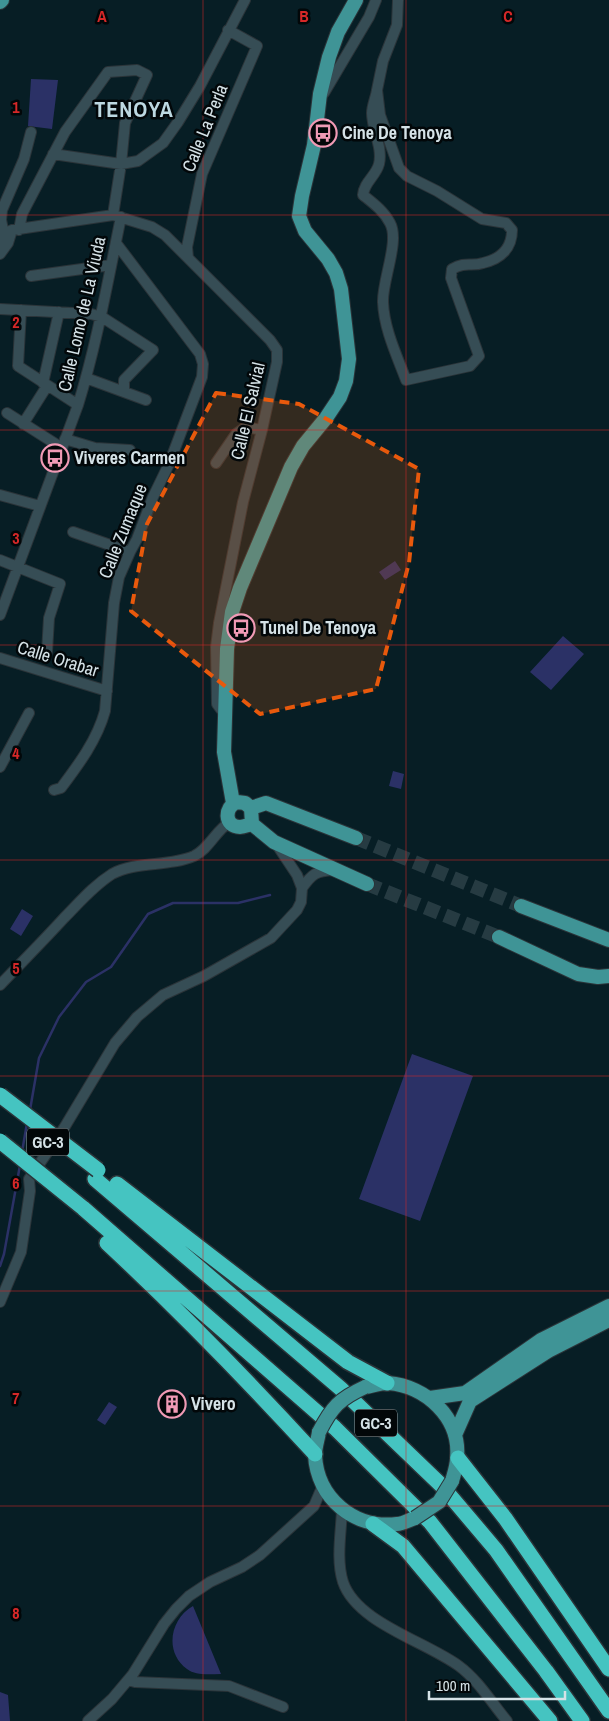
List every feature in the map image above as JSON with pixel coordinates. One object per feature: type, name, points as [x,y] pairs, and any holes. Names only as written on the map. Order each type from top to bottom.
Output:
[{"type":"highway","points":[[0,1095],[97,1174],[348,1362],[386,1383]]},
{"type":"highway","name":"GC-3","points":[[0,1106],[97,1174],[340,1388],[441,1485],[496,1550],[609,1711]]},
{"type":"highway","name":"GC-3","points":[[0,1140],[80,1211],[335,1428],[430,1522],[546,1671],[582,1721]]},
{"type":"highway","points":[[0,1145],[12,1157],[80,1211],[315,1454]]},
{"type":"highway","points":[[458,1458],[505,1518],[609,1669]]},
{"type":"highway","points":[[373,1524],[403,1546],[550,1721]]},
{"type":"main road","points":[[252,824],[237,827],[228,818],[228,810],[233,803],[224,752],[227,649],[232,612],[240,588],[291,467],[303,446],[326,418],[340,396],[346,381],[349,359],[341,289],[336,273],[328,259],[305,231],[299,216],[314,145],[319,103],[329,57],[338,32],[356,0]]},
{"type":"main road","points":[[233,803],[245,803],[251,808],[252,824],[274,842],[367,884]]},
{"type":"main road","points":[[251,808],[266,804],[356,838]]},
{"type":"main road","points":[[521,906],[609,940]]},
{"type":"main road","points":[[499,937],[578,974],[598,977],[609,976]]},
{"type":"main road","points":[[430,1398],[465,1393],[541,1340],[609,1306]]},
{"type":"main road","points":[[455,1435],[470,1401],[548,1351],[609,1320]]},
{"type":"main road","points":[[386,1383],[409,1387],[430,1398],[446,1415],[455,1435],[458,1458],[452,1481],[439,1502],[415,1518],[398,1524],[373,1524],[355,1518],[339,1507],[323,1486],[318,1473],[315,1454],[319,1432],[329,1412],[345,1397],[365,1387],[386,1383]]},
{"type":"street","points":[[6,236],[22,214],[53,154],[121,164],[138,161],[162,143],[178,122],[200,86],[244,0]]},
{"type":"street","points":[[319,103],[369,17],[376,0]]},
{"type":"street","points":[[377,90],[380,115],[399,168],[407,176],[482,219],[506,223],[512,230],[512,239],[506,252],[498,258],[482,264],[462,264],[452,269],[451,278],[480,356],[470,366],[406,380],[386,321],[383,301],[392,248],[392,231],[382,212],[363,195],[364,188],[376,171],[379,163],[372,113],[382,60],[397,25],[398,0]]},
{"type":"street","name":"Calle La Perla","points":[[188,258],[187,247],[202,174],[257,46],[228,30]]},
{"type":"street","name":"Calle Lomo de La Viuda","points":[[0,615],[78,405],[86,378],[102,317],[116,244],[125,123],[147,76],[137,70],[108,72],[53,154]]},
{"type":"street","points":[[0,254],[8,243],[1,220],[2,210],[24,159],[31,132]]},
{"type":"street","name":"Calle El Salvial","points":[[6,236],[117,216],[152,227],[165,235],[270,340],[277,350],[277,362],[243,502],[220,614],[216,647],[217,704],[226,717]]},
{"type":"street","name":"Calle Zumaque","points":[[54,790],[61,788],[86,753],[102,721],[105,711],[114,604],[119,577],[170,464],[202,377],[203,364],[200,354],[116,244]]},
{"type":"street","points":[[31,276],[111,265]]},
{"type":"street","points":[[0,309],[91,314],[102,317],[153,350],[124,380],[124,392]]},
{"type":"street","points":[[21,310],[18,366],[78,405]]},
{"type":"street","points":[[23,424],[45,384],[59,312]]},
{"type":"street","points":[[86,378],[146,400]]},
{"type":"street","points":[[7,413],[23,424],[63,443],[95,448],[130,450]]},
{"type":"street","points":[[216,463],[236,434],[246,427],[262,430]]},
{"type":"street","points":[[0,495],[40,506]]},
{"type":"street","points":[[73,532],[130,552]]},
{"type":"street","points":[[0,560],[60,584],[49,618],[47,652]]},
{"type":"street","name":"Calle Orabar","points":[[0,658],[107,691]]},
{"type":"street","points":[[0,767],[29,713]]},
{"type":"street","points":[[0,741],[10,747]]},
{"type":"street","points":[[0,985],[92,889],[113,873],[142,865],[167,863],[195,855],[214,838],[221,827],[230,822]]},
{"type":"street","points":[[0,1302],[21,1252],[30,1191],[29,1179],[64,1128],[116,1043],[137,1017],[163,995],[204,976],[271,938],[297,910],[301,902],[302,888],[297,875],[274,842]]},
{"type":"street","points":[[302,888],[311,875],[322,871],[336,870]]},
{"type":"street","points":[[88,1721],[112,1699],[128,1680],[164,1624],[189,1596],[210,1582],[242,1567],[260,1555],[314,1506],[323,1486]]},
{"type":"street","points":[[314,1506],[339,1507],[341,1533],[340,1567],[344,1583],[352,1600],[369,1616],[437,1652],[461,1668],[507,1721]]},
{"type":"street","points":[[341,1533],[355,1518]]},
{"type":"street","points":[[128,1680],[135,1682],[229,1686],[283,1707]]},
{"type":"highlighted area","points":[[216,393],[299,404],[419,469],[409,563],[376,689],[260,714],[131,611],[147,524]]},
{"type":"water","points":[[31,79],[58,80],[52,129],[28,126]]},
{"type":"water","points":[[395,561],[401,570],[385,580],[379,572]]},
{"type":"water","points":[[563,636],[584,654],[551,690],[530,672]]},
{"type":"water","points":[[393,771],[404,774],[401,789],[389,786]]},
{"type":"water","points":[[22,909],[33,916],[21,936],[10,929]]},
{"type":"water","points":[[412,1054],[473,1076],[420,1221],[359,1199]]},
{"type":"water","points":[[109,1402],[117,1407],[105,1425],[97,1420]]},
{"type":"water","points":[[193,1606],[221,1674],[194,1673],[180,1662],[175,1654],[173,1636],[175,1627],[185,1612]]},
{"type":"water","points":[[0,1692],[8,1695],[10,1721],[0,1721]]},
{"type":"waterway","points":[[30,1110],[39,1058],[59,1017],[86,982],[111,967],[148,914],[173,903],[238,903],[270,895]]},
{"type":"waterway","points":[[22,1152],[27,1123]]},
{"type":"waterway","points":[[0,1266],[4,1254],[20,1165]]},
{"type":"tunnel","points":[[356,838],[521,906]]},
{"type":"tunnel","points":[[367,884],[499,937]]},
{"type":"place","name":"Cine De Tenoya","points":[[323,133]]},
{"type":"place","name":"Viveres Carmen","points":[[55,458]]},
{"type":"place","name":"Tunel De Tenoya","points":[[241,628]]},
{"type":"place","name":"Vivero","points":[[172,1404]]},
{"type":"district","name":"TENOYA","points":[[134,109]]}]
